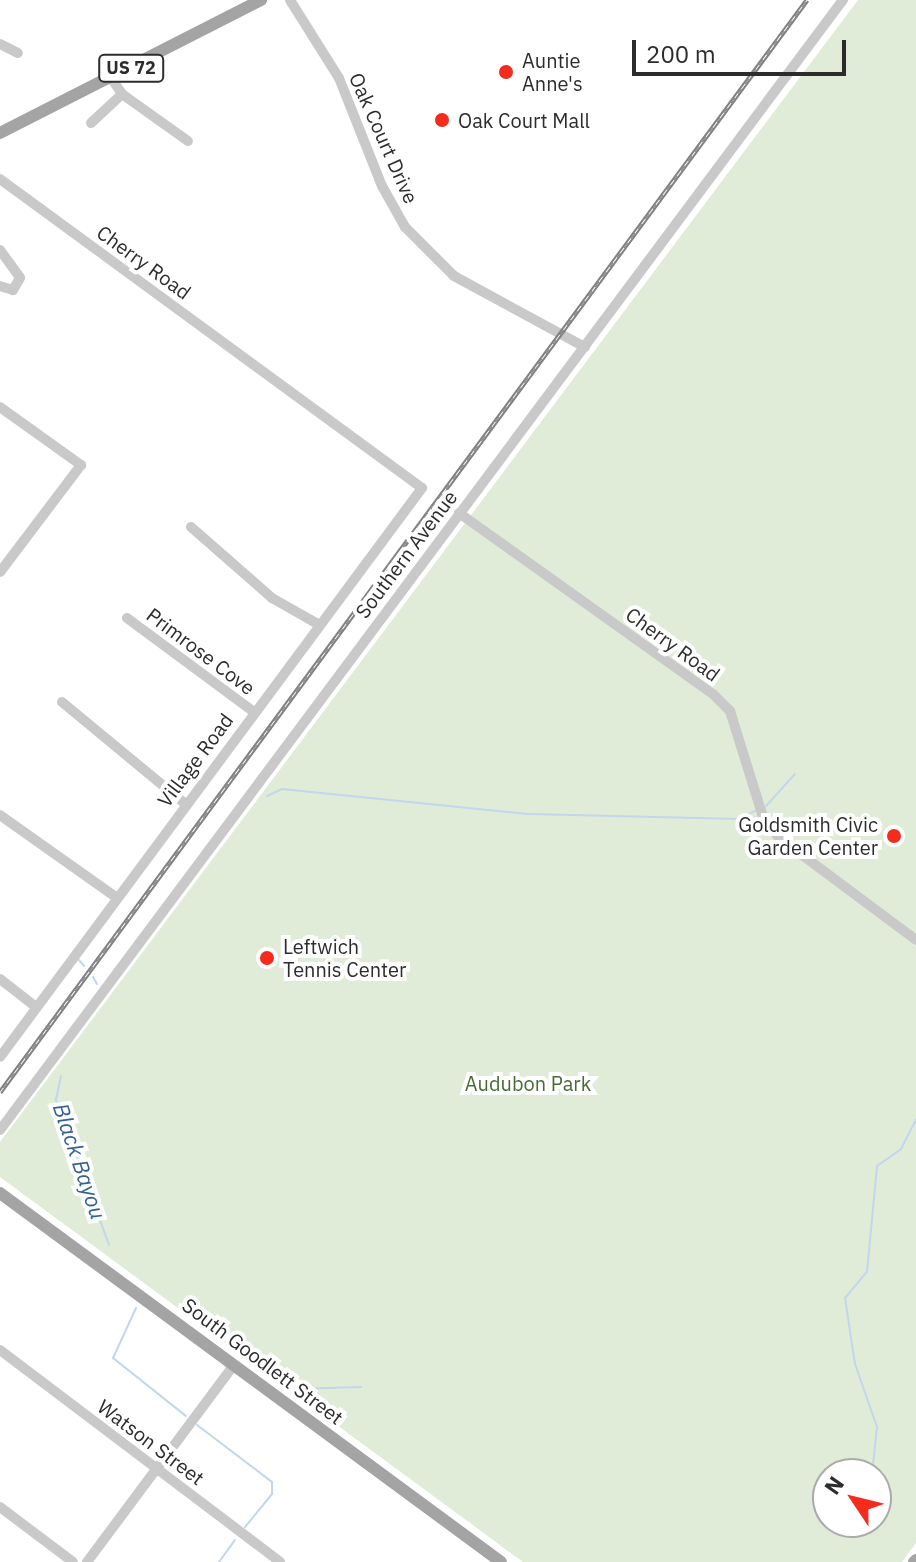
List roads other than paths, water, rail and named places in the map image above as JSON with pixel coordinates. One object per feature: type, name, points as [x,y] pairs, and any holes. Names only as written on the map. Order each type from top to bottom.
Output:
[{"type":"main road","name":"US 72","points":[[0,133],[261,0]]},
{"type":"main road","name":"South Goodlett Street","points":[[0,1193],[501,1562]]},
{"type":"street","name":"Oak Court Drive","points":[[290,0],[339,78],[382,186],[405,227],[454,276],[585,347]]},
{"type":"street","name":"Southern Avenue","points":[[0,1130],[843,0]]},
{"type":"street","points":[[0,44],[18,53]]},
{"type":"street","points":[[111,78],[122,94],[188,141]]},
{"type":"street","points":[[91,123],[122,94]]},
{"type":"street","name":"Cherry Road","points":[[0,179],[422,488]]},
{"type":"street","points":[[0,250],[20,278],[13,290],[0,286]]},
{"type":"street","points":[[0,407],[81,465],[0,572]]},
{"type":"street","name":"Village Road","points":[[0,1057],[184,803],[422,488]]},
{"type":"street","name":"Cherry Road","points":[[459,513],[714,695],[730,711],[762,814],[778,837],[916,940]]},
{"type":"street","points":[[191,527],[272,598],[318,624]]},
{"type":"street","name":"Primrose Cove","points":[[127,618],[254,712]]},
{"type":"street","points":[[62,702],[184,803]]},
{"type":"street","points":[[0,815],[116,897]]},
{"type":"street","points":[[0,979],[36,1007]]},
{"type":"street","name":"Watson Street","points":[[0,1350],[280,1562]]},
{"type":"street","points":[[87,1562],[234,1365]]},
{"type":"street","points":[[0,1507],[73,1562]]},
{"type":"waterway","points":[[766,806],[795,774]]},
{"type":"waterway","points":[[267,796],[282,789],[530,814],[739,819],[755,811]]},
{"type":"waterway","name":"Black Bayou","points":[[79,960],[84,966]]},
{"type":"waterway","name":"Black Bayou","points":[[93,977],[97,984]]},
{"type":"waterway","name":"Black Bayou","points":[[61,1076],[56,1100],[109,1245]]},
{"type":"waterway","points":[[874,1458],[877,1427],[855,1364],[845,1298],[867,1272],[877,1166],[901,1149],[916,1119]]},
{"type":"waterway","name":"Black Bayou","points":[[136,1308],[113,1358],[186,1416]]},
{"type":"waterway","points":[[295,1389],[361,1387]]},
{"type":"waterway","name":"Black Bayou","points":[[197,1425],[272,1482],[272,1494],[245,1527]]},
{"type":"waterway","name":"Black Bayou","points":[[219,1562],[235,1540]]},
{"type":"railway","points":[[0,1092],[807,0]]},
{"type":"place","name":"Auntie Anne's","points":[[506,72]]},
{"type":"place","name":"Oak Court Mall","points":[[442,120]]},
{"type":"place","name":"Goldsmith Civic Garden Center","points":[[894,836]]},
{"type":"place","name":"Leftwich Tennis Center","points":[[267,958]]},
{"type":"park label","name":"Audubon Park","points":[[528,1083]]}]
